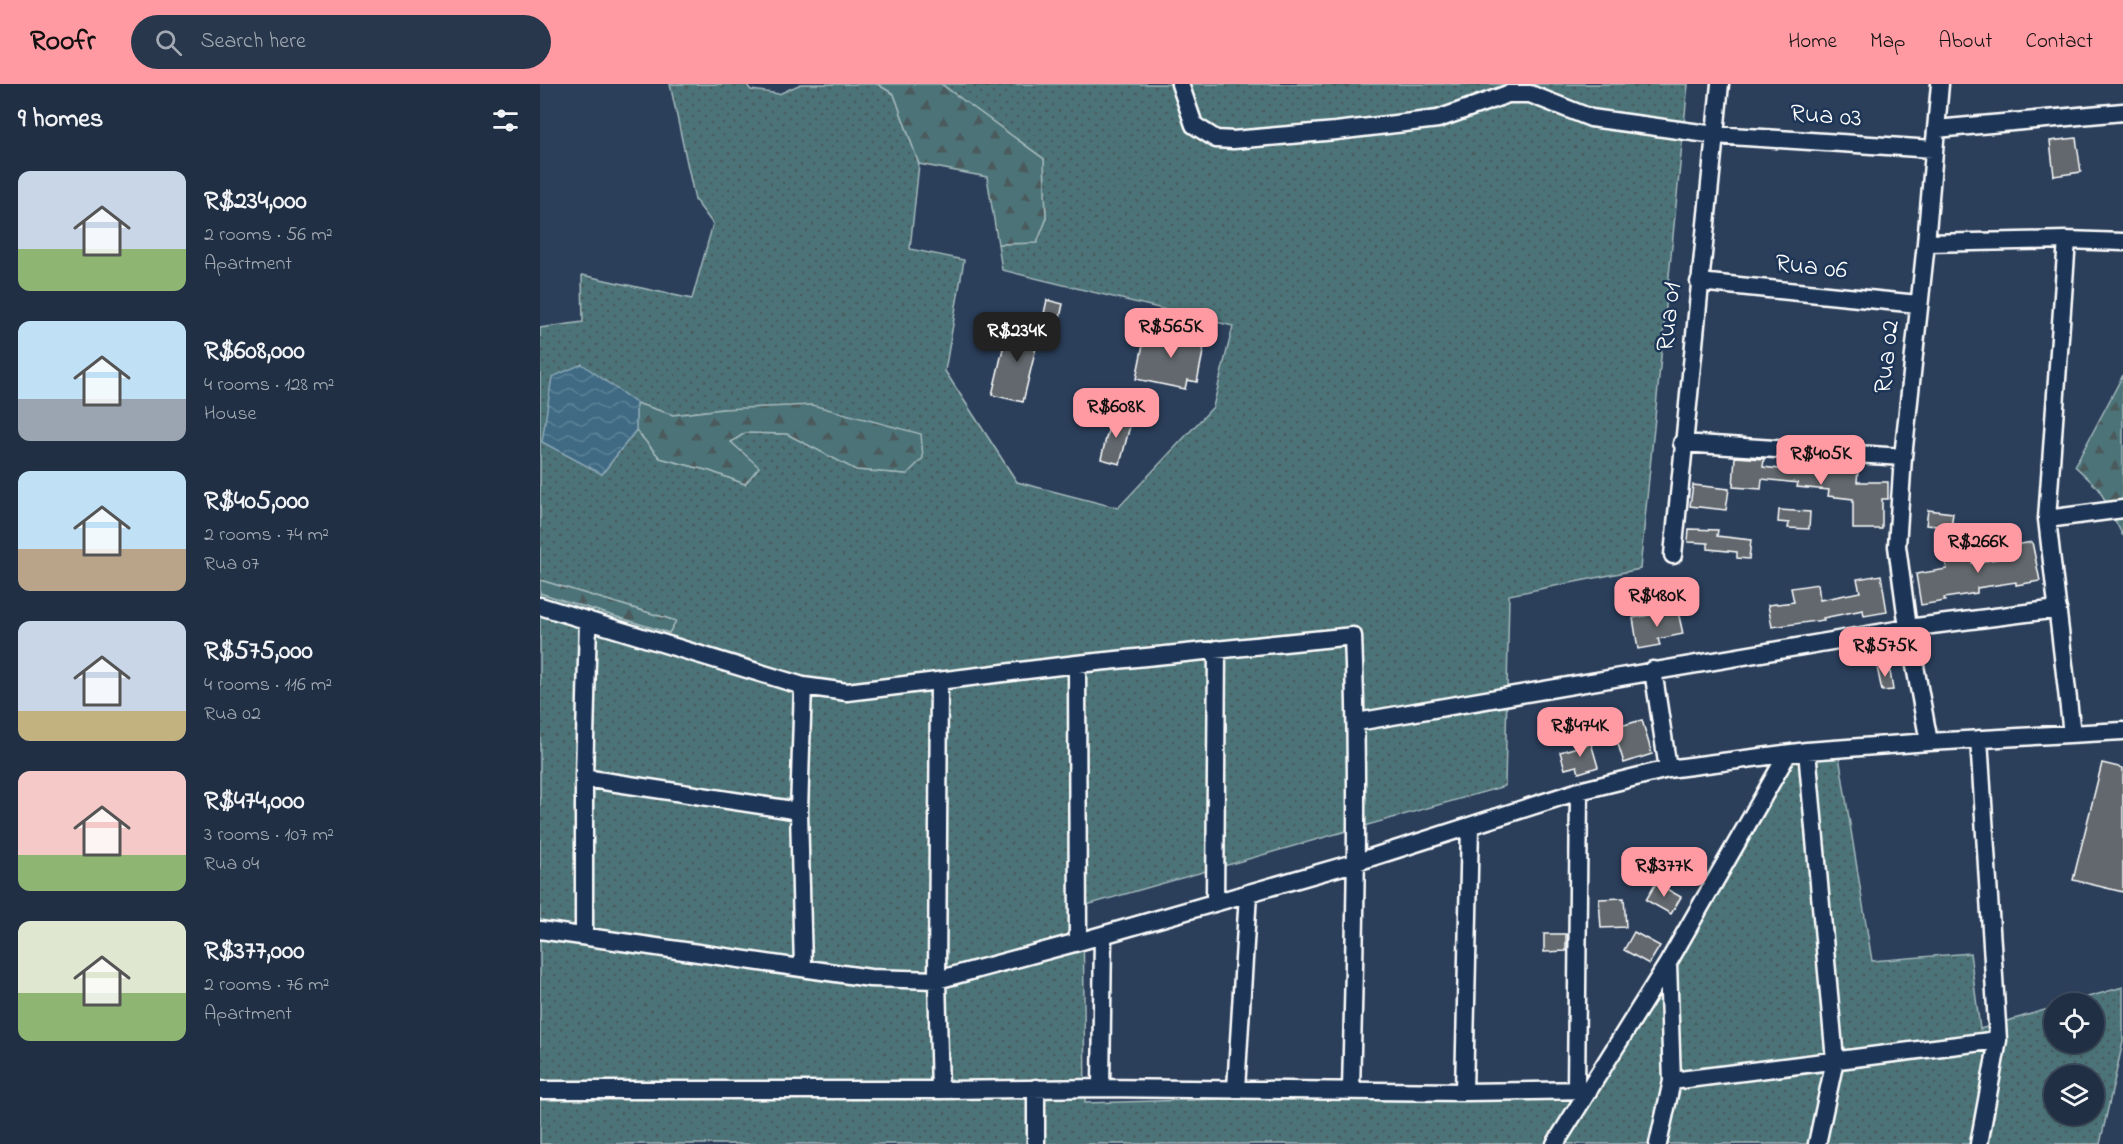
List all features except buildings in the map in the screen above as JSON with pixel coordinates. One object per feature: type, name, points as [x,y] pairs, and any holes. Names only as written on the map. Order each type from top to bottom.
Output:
[{"type":"street","name":"Rua 03","points":[[1180,84],[1194,125],[1216,139],[1233,140],[1336,131],[1438,118],[1508,94],[1530,94],[1591,118],[1715,135],[1933,149]]},
{"type":"street","name":"Rua 01","points":[[1672,555],[1720,84]]},
{"type":"street","name":"Rua 02","points":[[1929,742],[1908,628],[1897,546],[1903,457],[1940,84]]},
{"type":"street","points":[[1936,129],[2123,112]]},
{"type":"street","points":[[1926,243],[2067,240],[2123,242]]},
{"type":"street","points":[[2067,240],[2047,519],[2072,734]]},
{"type":"street","name":"Rua 06","points":[[1699,282],[1918,304]]},
{"type":"street","points":[[1682,443],[1903,457]]},
{"type":"street","points":[[2047,519],[2123,509]]},
{"type":"street","points":[[540,606],[803,686],[847,692],[1077,664],[1353,636],[1357,722],[1357,862],[1351,1089]]},
{"type":"street","points":[[1357,722],[1908,628],[2058,609]]},
{"type":"street","points":[[584,936],[584,778],[588,620]]},
{"type":"street","points":[[1215,902],[1217,649]]},
{"type":"street","points":[[1077,664],[1078,942]]},
{"type":"street","points":[[1653,670],[1668,770]]},
{"type":"street","points":[[939,681],[937,980],[940,1090]]},
{"type":"street","points":[[803,686],[799,811],[803,967]]},
{"type":"street","points":[[540,930],[870,978],[937,980],[1357,862],[1579,791],[1668,770],[1807,751],[2123,731]]},
{"type":"street","points":[[1978,1144],[1998,1040],[1979,739]]},
{"type":"street","points":[[1807,751],[1835,1060],[1817,1144]]},
{"type":"street","points":[[1555,1144],[1582,1090],[1668,963],[1786,755]]},
{"type":"street","points":[[584,778],[799,811]]},
{"type":"street","points":[[1579,791],[1582,1090]]},
{"type":"street","points":[[1464,1092],[1470,826]]},
{"type":"street","points":[[1236,1089],[1248,894]]},
{"type":"street","points":[[1101,1088],[1103,935]]},
{"type":"street","points":[[1658,1144],[1672,1081],[1668,963]]},
{"type":"street","points":[[1672,1081],[1998,1040]]},
{"type":"street","points":[[1036,1088],[1036,1144]]},
{"type":"street","points":[[540,1090],[1101,1088],[1464,1092],[1582,1090]]},
{"type":"green space","points":[[670,84],[746,84],[751,90],[779,94],[801,84],[877,84],[894,94],[919,164],[910,249],[964,260],[945,371],[1017,482],[1118,508],[1213,407],[1233,326],[1002,270],[998,244],[1036,243],[1046,220],[1044,159],[941,84],[1688,84],[1640,569],[1509,595],[1505,786],[1083,906],[1085,1103],[1582,1089],[1796,759],[1839,756],[1872,961],[1970,953],[1980,1029],[2044,1010],[2044,1053],[2104,1053],[2104,993],[2102,993],[2123,987],[2123,1042],[2100,1144],[540,1144],[540,593],[668,632],[676,621],[540,580],[540,328],[583,322],[582,275],[692,299],[713,224],[695,200]],"holes":[[[582,365],[636,403],[673,415],[723,409],[907,474],[857,470],[787,434],[745,433],[731,442],[745,484],[710,471],[660,458],[636,430],[602,474]]]},
{"type":"green space","points":[[877,84],[941,84],[1044,159],[1046,220],[1037,243],[998,244],[987,177],[919,164],[894,94]]},
{"type":"green space","points":[[2123,375],[2123,536],[2099,489],[2075,466]]},
{"type":"green space","points":[[636,403],[673,415],[723,409],[812,405],[921,434],[923,458],[907,474],[856,470],[787,434],[745,433],[731,442],[759,467],[745,484],[710,471],[660,458],[636,430]]},
{"type":"green space","points":[[540,580],[676,621],[669,633],[540,593]]},
{"type":"water","points":[[582,364],[636,403],[636,430],[602,474],[542,442],[552,377]]}]
